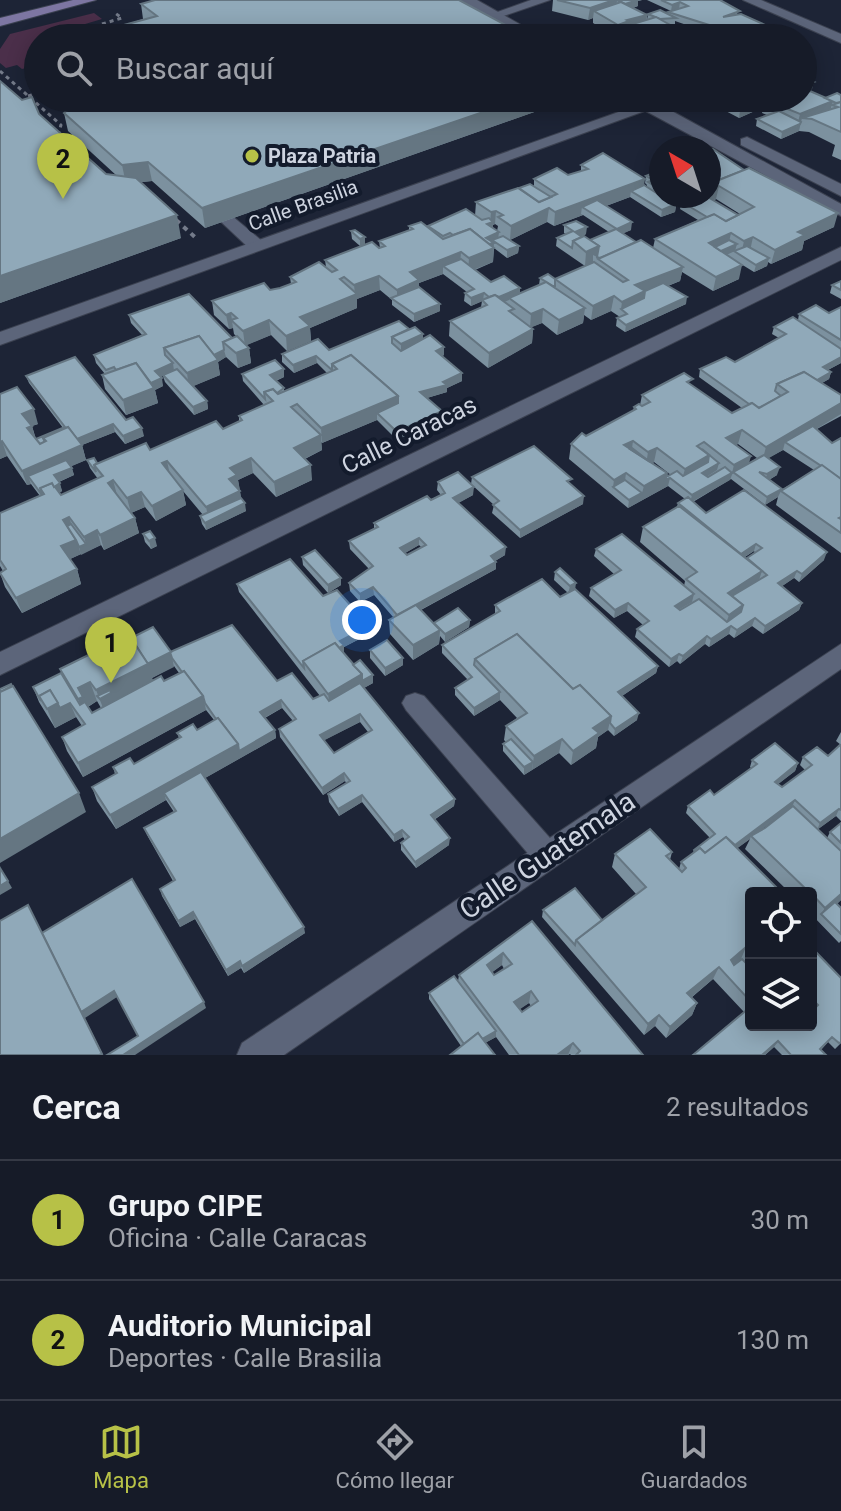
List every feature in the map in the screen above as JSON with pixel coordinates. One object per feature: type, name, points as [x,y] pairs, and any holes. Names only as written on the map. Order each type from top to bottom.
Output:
[{"type":"main road","points":[[0,22],[89,0]]},
{"type":"street","points":[[467,0],[511,24]]},
{"type":"street","points":[[750,0],[806,24]]},
{"type":"street","points":[[817,29],[841,39]]},
{"type":"street","name":"Calle Brasilia","points":[[0,339],[621,112]]},
{"type":"street","points":[[674,112],[841,211]]},
{"type":"street","points":[[679,112],[841,191]]},
{"type":"street","name":"Calle Caracas","points":[[0,664],[841,253]]},
{"type":"street","name":"Calle Guatemala","points":[[254,1055],[841,655]]},
{"type":"lane","points":[[495,15],[544,0]]},
{"type":"lane","points":[[194,189],[256,245]]},
{"type":"lane","points":[[415,703],[547,855]]},
{"type":"path","points":[[0,71],[24,92]]},
{"type":"path","points":[[46,112],[61,125],[56,135],[66,145]]},
{"type":"path","points":[[166,212],[219,258]]},
{"type":"shaded area","points":[[94,13],[102,19],[85,24],[50,24]]},
{"type":"shaded area","points":[[24,30],[24,68],[17,65],[6,68],[0,63],[0,49],[10,34]]},
{"type":"building","points":[[155,0],[459,0],[504,24],[128,24],[157,16],[141,4]]},
{"type":"building","points":[[557,0],[614,0],[590,8]]},
{"type":"building","points":[[617,0],[638,0],[625,4]]},
{"type":"building","points":[[661,0],[720,0],[740,11],[723,17],[741,14],[763,24],[706,24],[668,12],[688,6],[680,2],[672,5]]},
{"type":"building","points":[[621,2],[647,15],[616,24],[594,11]]},
{"type":"building","points":[[660,10],[676,18],[660,19],[648,14]]},
{"type":"building","points":[[656,17],[668,24],[633,24]]},
{"type":"building","points":[[0,81],[24,99],[24,112],[38,112],[106,174],[136,178],[177,215],[0,276]]},
{"type":"building","points":[[837,93],[841,95],[841,102],[825,98]]},
{"type":"building","points":[[817,94],[833,101],[817,107]]},
{"type":"building","points":[[841,102],[841,132],[812,119],[802,118],[838,107],[832,105]]},
{"type":"building","points":[[483,112],[202,208],[148,162],[122,165],[64,113]]},
{"type":"building","points":[[781,112],[801,122],[782,132],[757,119]]},
{"type":"building","points":[[603,153],[645,179],[555,212],[549,208],[511,226],[498,217],[503,215],[491,212],[476,202],[518,188],[539,202],[557,194],[534,179],[557,168],[568,175],[588,169],[581,165]]},
{"type":"building","points":[[721,154],[744,170],[721,179]]},
{"type":"building","points":[[749,168],[838,213],[798,232],[805,235],[775,250],[753,237],[744,241],[731,233],[709,243],[742,265],[716,277],[655,239],[714,214],[726,221],[754,207],[721,187],[721,179]]},
{"type":"building","points":[[530,184],[551,197],[539,202],[519,188]]},
{"type":"building","points":[[644,185],[649,188],[649,202],[631,191]]},
{"type":"building","points":[[597,200],[632,222],[617,229],[582,207]]},
{"type":"building","points":[[721,205],[738,215],[726,221],[714,214],[707,217],[692,208],[721,208]]},
{"type":"building","points":[[466,209],[482,220],[489,218],[493,222],[487,224],[499,232],[486,238],[494,243],[489,244],[470,229],[443,236],[428,226]]},
{"type":"building","points":[[576,221],[587,227],[575,232],[582,237],[573,241],[572,248],[557,238],[573,231],[564,225]]},
{"type":"building","points":[[421,222],[443,239],[470,229],[494,248],[469,258],[461,252],[410,272],[419,280],[397,290],[379,276],[354,285],[344,277],[340,279],[357,294],[300,317],[310,326],[286,336],[269,320],[243,331],[231,320],[237,318],[231,313],[226,315],[212,301],[264,283],[270,290],[280,288],[296,282],[290,277],[319,262],[332,272],[337,270],[325,260],[372,242],[379,248],[385,246],[379,241],[413,229],[409,226]]},
{"type":"building","points":[[616,229],[636,242],[597,257],[599,246],[590,240]]},
{"type":"building","points":[[355,230],[365,237],[360,239],[351,231]]},
{"type":"building","points":[[503,236],[519,246],[507,250],[492,240]]},
{"type":"building","points":[[584,236],[599,246],[586,252],[573,241]]},
{"type":"building","points":[[641,240],[683,267],[635,285],[645,291],[622,302],[614,296],[593,306],[555,279],[594,262],[623,282],[628,280],[598,259]]},
{"type":"building","points":[[729,240],[737,244],[721,251],[715,247]]},
{"type":"building","points":[[747,246],[769,258],[756,265],[734,251]]},
{"type":"building","points":[[461,259],[491,282],[504,276],[520,288],[499,297],[489,297],[484,293],[471,298],[465,293],[474,289],[443,266]]},
{"type":"building","points":[[548,274],[555,279],[555,286],[540,278]]},
{"type":"building","points":[[841,281],[841,290],[832,285]]},
{"type":"building","points":[[546,282],[585,308],[559,320],[543,309],[531,314],[509,298]]},
{"type":"building","points":[[663,283],[687,297],[626,325],[617,318],[627,314],[621,309],[644,298],[645,291]]},
{"type":"building","points":[[419,287],[440,304],[414,314],[391,298]]},
{"type":"building","points":[[189,294],[232,338],[223,342],[224,350],[214,355],[199,336],[164,348],[165,355],[173,363],[155,371],[162,378],[151,383],[136,363],[106,370],[94,355],[146,334],[129,315]]},
{"type":"building","points":[[495,295],[514,309],[509,311],[533,329],[489,353],[450,321],[487,305],[482,300]]},
{"type":"building","points":[[816,305],[829,313],[841,307],[841,340],[799,314]]},
{"type":"building","points":[[793,317],[841,349],[841,357],[823,367],[831,372],[817,380],[804,372],[777,384],[775,391],[781,396],[759,408],[700,369],[726,357],[735,362],[786,334],[774,327]]},
{"type":"building","points":[[399,321],[409,329],[392,337],[392,343],[401,351],[430,335],[444,347],[436,351],[462,373],[443,382],[447,385],[420,392],[442,411],[401,430],[394,429],[377,413],[398,403],[398,396],[351,355],[332,364],[332,370],[316,356],[293,365],[282,354],[318,339],[329,350]]},
{"type":"building","points":[[415,327],[423,334],[401,344],[392,337]]},
{"type":"building","points":[[199,336],[218,360],[187,373],[164,348]]},
{"type":"building","points":[[237,336],[249,348],[236,353],[223,342]]},
{"type":"building","points":[[351,355],[398,396],[321,428],[297,404],[291,407],[321,435],[294,448],[311,465],[274,482],[251,458],[230,468],[237,475],[229,479],[240,491],[206,507],[167,461],[162,463],[183,490],[152,506],[141,492],[127,498],[113,480],[108,483],[135,518],[100,535],[97,530],[84,537],[69,517],[63,520],[76,540],[61,546],[77,569],[16,598],[0,573],[6,569],[0,560],[0,513],[44,494],[40,488],[52,483],[61,495],[103,476],[94,465],[146,443],[150,450],[216,421],[223,429],[242,420],[239,416],[273,401],[264,392],[273,389],[278,394],[337,369],[332,364]]},
{"type":"building","points":[[75,357],[126,420],[133,417],[142,428],[123,436],[113,424],[77,439],[68,427],[43,438],[45,442],[40,444],[36,439],[65,427],[26,376]]},
{"type":"building","points":[[275,360],[284,369],[270,375],[284,388],[277,393],[273,389],[264,392],[265,399],[242,374]]},
{"type":"building","points":[[136,363],[154,388],[123,400],[102,375]]},
{"type":"building","points":[[177,369],[207,401],[193,407],[163,375]]},
{"type":"building","points":[[804,372],[841,395],[841,403],[766,447],[742,430],[726,438],[751,456],[734,465],[704,442],[697,446],[709,455],[685,469],[657,448],[648,452],[633,441],[624,445],[667,473],[644,486],[626,473],[614,480],[571,444],[582,433],[586,436],[636,409],[634,407],[639,404],[642,406],[650,402],[642,395],[684,373],[693,379],[687,382],[732,413],[752,403],[759,408],[788,392],[777,384]]},
{"type":"building","points":[[17,387],[34,409],[22,414],[32,426],[27,428],[40,444],[46,441],[43,438],[68,427],[82,445],[22,471],[0,442],[0,394]]},
{"type":"building","points":[[813,426],[832,443],[841,438],[841,479],[785,442]]},
{"type":"building","points":[[534,446],[572,479],[567,481],[584,496],[520,530],[493,505],[499,501],[472,477]]},
{"type":"building","points":[[702,449],[719,463],[702,473],[708,477],[725,467],[732,473],[692,495],[670,478],[665,480],[667,475],[677,471],[683,476],[708,462],[709,455]]},
{"type":"building","points":[[764,455],[780,467],[767,474],[759,472],[782,489],[767,497],[733,472]]},
{"type":"building","points":[[94,458],[97,463],[94,465],[96,472],[87,460]]},
{"type":"building","points":[[66,460],[72,468],[54,475],[60,483],[54,487],[52,483],[40,488],[42,495],[28,476]]},
{"type":"building","points":[[822,465],[841,479],[841,533],[781,491]]},
{"type":"building","points":[[458,472],[474,487],[453,498],[506,547],[491,556],[496,562],[397,615],[373,587],[360,594],[349,583],[373,566],[349,541],[378,527],[374,523],[427,496],[431,500],[445,493],[438,482]],"holes":[[[419,538],[426,545],[407,555],[400,548]]]},
{"type":"building","points":[[625,480],[642,493],[629,500],[613,487]]},
{"type":"building","points":[[744,490],[827,552],[802,574],[797,571],[778,583],[802,603],[765,626],[755,618],[737,630],[731,626],[711,639],[707,636],[683,656],[679,654],[671,659],[637,629],[649,621],[628,603],[615,610],[591,588],[621,570],[596,549],[622,534],[694,594],[675,606],[680,610],[699,599],[727,622],[741,612],[743,605],[732,596],[767,575],[747,558],[762,548],[756,544],[741,554],[678,503],[688,497],[706,513]]},
{"type":"building","points":[[241,498],[245,503],[205,523],[200,516]]},
{"type":"building","points":[[679,506],[762,571],[728,593],[743,605],[729,615],[686,579],[697,572],[643,527]]},
{"type":"building","points":[[71,524],[86,544],[79,547],[67,526]]},
{"type":"building","points":[[150,531],[155,538],[149,541],[143,534]]},
{"type":"building","points":[[315,550],[341,578],[328,585],[302,557]]},
{"type":"building","points":[[290,559],[323,596],[337,590],[369,626],[340,641],[344,645],[339,648],[335,643],[303,661],[304,668],[237,584]]},
{"type":"building","points":[[560,568],[576,583],[570,586],[555,572]]},
{"type":"building","points":[[542,579],[560,597],[575,589],[658,666],[618,692],[639,713],[615,729],[610,723],[611,716],[580,685],[573,689],[517,634],[475,659],[474,665],[500,692],[474,708],[455,688],[472,677],[442,645],[500,611],[495,605]]},
{"type":"building","points":[[416,605],[440,630],[413,645],[389,620]]},
{"type":"building","points":[[458,608],[470,620],[445,634],[434,623]]},
{"type":"building","points":[[232,625],[277,681],[292,673],[313,699],[324,694],[329,701],[360,683],[455,799],[431,815],[450,838],[415,862],[401,843],[409,837],[402,830],[394,835],[362,795],[338,809],[328,794],[350,781],[344,773],[322,788],[279,729],[296,719],[281,700],[260,712],[275,730],[239,751],[238,744],[216,719],[170,652]],"holes":[[[360,714],[372,730],[334,753],[320,735]]]},
{"type":"building","points":[[153,627],[171,652],[148,664],[131,638]]},
{"type":"building","points":[[517,634],[573,689],[580,685],[611,716],[593,728],[599,733],[573,751],[562,739],[534,756],[506,726],[527,713],[475,659]]},
{"type":"building","points":[[129,635],[148,664],[96,690],[90,682],[78,688],[83,697],[78,699],[60,669]]},
{"type":"building","points":[[387,640],[403,658],[385,668],[370,650]]},
{"type":"building","points":[[335,643],[362,674],[328,694],[303,661]]},
{"type":"building","points":[[360,660],[373,675],[362,681],[362,674],[353,665]]},
{"type":"building","points":[[184,671],[203,696],[78,763],[62,737],[85,724],[70,703],[60,708],[50,690],[39,696],[41,701],[33,687],[61,673],[80,705],[85,702],[92,713],[161,676],[164,681]]},
{"type":"building","points":[[13,686],[79,793],[0,839],[0,692]]},
{"type":"building","points":[[50,690],[58,703],[47,709],[39,696]]},
{"type":"building","points":[[110,690],[111,693],[100,699],[97,696]]},
{"type":"building","points":[[218,718],[238,744],[110,815],[92,787],[117,773],[113,767],[130,758],[134,764],[181,737],[177,733],[193,724],[197,730]]},
{"type":"building","points":[[511,739],[533,762],[524,767],[503,744]]},
{"type":"building","points":[[775,743],[798,763],[775,782],[782,787],[812,765],[803,757],[817,747],[828,756],[841,746],[841,810],[820,823],[795,800],[735,845],[726,837],[705,853],[700,848],[695,852],[715,834],[688,806],[710,790],[714,795],[757,764],[752,760]]},
{"type":"building","points":[[201,772],[304,927],[242,966],[240,961],[226,970],[193,912],[178,921],[160,889],[175,880],[144,828],[176,811],[164,793]]},
{"type":"building","points":[[793,806],[841,851],[841,894],[825,908],[817,899],[817,887],[804,887],[751,836]]},
{"type":"building","points":[[841,823],[841,843],[830,832]]},
{"type":"building","points":[[650,829],[672,852],[666,856],[682,872],[686,868],[681,862],[700,848],[705,853],[726,837],[776,887],[745,887],[745,948],[731,960],[734,965],[742,959],[745,962],[745,995],[719,967],[687,993],[697,1003],[670,1027],[659,1015],[648,1024],[576,940],[646,887],[615,854]]},
{"type":"building","points":[[0,868],[8,881],[0,886]]},
{"type":"building","points":[[132,879],[204,1002],[123,1055],[107,1055],[138,1036],[114,991],[81,1012],[42,933]]},
{"type":"building","points":[[575,888],[602,920],[576,940],[575,945],[543,910]]},
{"type":"building","points":[[835,902],[841,908],[841,934],[821,914]]},
{"type":"building","points":[[28,905],[102,1054],[0,1055],[0,921]]},
{"type":"building","points":[[532,921],[643,1055],[576,1055],[580,1051],[573,1043],[557,1055],[519,1055],[459,975]],"holes":[[[503,953],[512,964],[494,975],[487,965]],[[531,991],[538,1001],[522,1012],[514,1002]]]},
{"type":"building","points":[[817,953],[841,978],[841,1042],[832,1037],[820,1049],[826,1055],[791,1055],[778,1041],[762,1055],[693,1055],[745,1011],[745,1031],[817,1031]]},
{"type":"building","points":[[454,976],[496,1031],[482,1039],[478,1033],[464,1044],[429,993]]},
{"type":"building","points":[[478,1033],[495,1055],[450,1055]]},
{"type":"place","name":"Plaza Patria","points":[[252,156]]},
{"type":"place","name":"Auditorio Municipal","points":[[63,199]]},
{"type":"place","name":"Grupo CIPE","points":[[111,683]]}]
